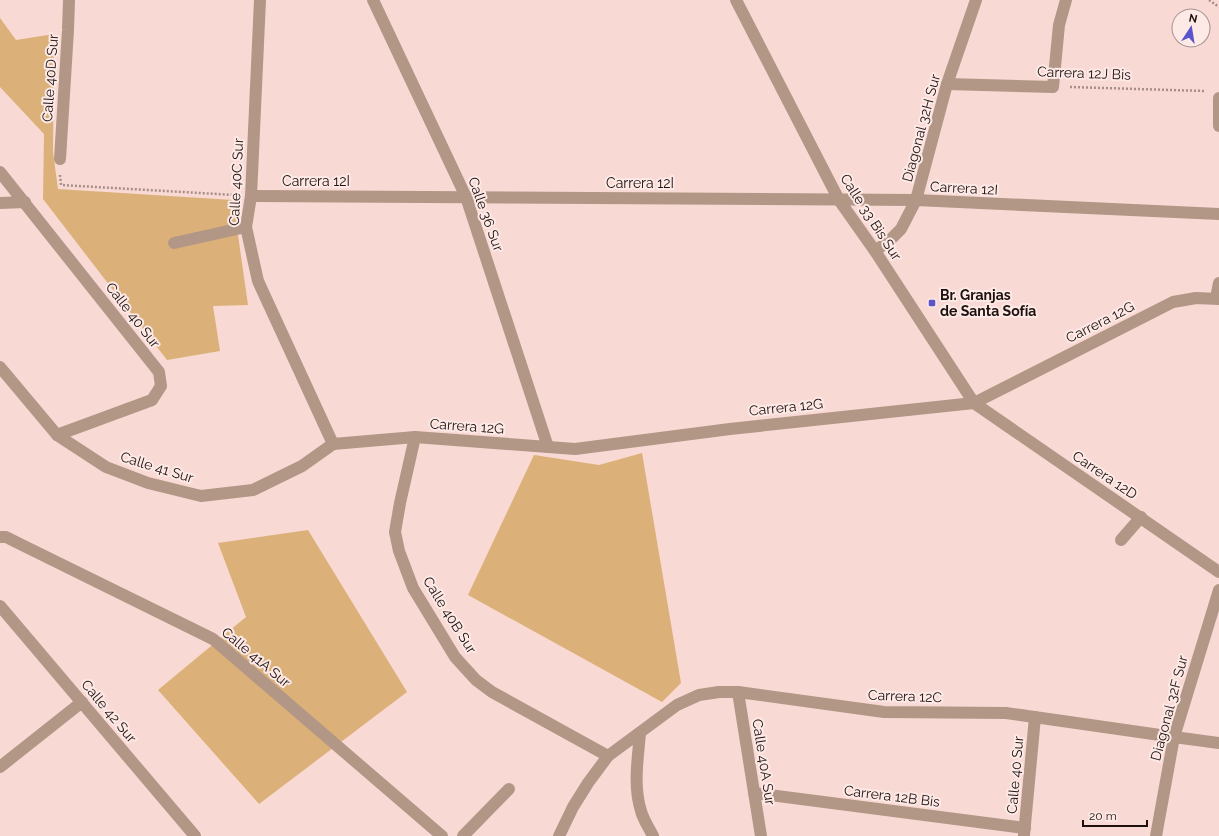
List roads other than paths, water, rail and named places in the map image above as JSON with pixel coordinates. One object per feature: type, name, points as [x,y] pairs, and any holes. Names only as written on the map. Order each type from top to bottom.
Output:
[{"type":"street","name":"Calle 40D Sur","points":[[60,159],[69,0]]},
{"type":"street","name":"Calle 40C Sur","points":[[260,0],[251,196],[246,227],[258,281],[334,444]]},
{"type":"street","name":"Calle 36 Sur","points":[[373,0],[466,197],[548,446]]},
{"type":"street","name":"Diagonal 32H Sur","points":[[875,252],[901,229],[916,200],[947,84],[976,0]]},
{"type":"street","name":"Carrera 12J Bis","points":[[947,84],[1054,87],[1059,25],[1066,0]]},
{"type":"street","name":"Calle 33 Bis Sur","points":[[741,2],[839,200],[974,403]]},
{"type":"street","points":[[1215,94],[1219,126]]},
{"type":"street","name":"Calle 40 Sur","points":[[0,172],[159,372],[161,386],[152,400],[57,435]]},
{"type":"street","name":"Carrera 12I","points":[[251,196],[916,200],[1219,214]]},
{"type":"street","points":[[0,203],[25,202]]},
{"type":"street","points":[[174,243],[246,227]]},
{"type":"street","points":[[1217,298],[1219,283]]},
{"type":"street","name":"Carrera 12G","points":[[334,444],[415,437],[575,449],[730,429],[974,403],[1174,302],[1196,298],[1217,298]]},
{"type":"street","name":"Calle 41 Sur","points":[[0,368],[57,435],[106,467],[148,483],[201,496],[253,490],[302,466],[334,444]]},
{"type":"street","name":"Carrera 12D","points":[[974,403],[1219,572]]},
{"type":"street","name":"Calle 40B Sur","points":[[415,437],[395,532],[399,551],[413,588],[455,657],[476,680],[492,692],[608,756]]},
{"type":"street","points":[[1121,540],[1141,518]]},
{"type":"street","name":"Calle 41A Sur","points":[[0,537],[6,537],[213,639],[442,836]]},
{"type":"street","name":"Diagonal 32F Sur","points":[[1156,836],[1174,737],[1219,590]]},
{"type":"street","name":"Calle 42 Sur","points":[[0,606],[195,836]]},
{"type":"street","name":"Carrera 12C","points":[[560,836],[573,807],[588,783],[608,756],[677,705],[699,694],[738,692],[884,712],[1006,713],[1219,742]]},
{"type":"street","name":"Calle 40A Sur","points":[[738,692],[761,836]]},
{"type":"street","points":[[0,767],[82,702]]},
{"type":"street","name":"Calle 40 Sur","points":[[1025,832],[1035,717]]},
{"type":"street","points":[[640,733],[637,792],[641,812],[653,836]]},
{"type":"street","points":[[463,836],[509,789]]},
{"type":"street","name":"Carrera 12B Bis","points":[[754,794],[1025,832]]},
{"type":"place","name":"Br. Granjas de Santa Sofía","points":[[932,303]]}]
